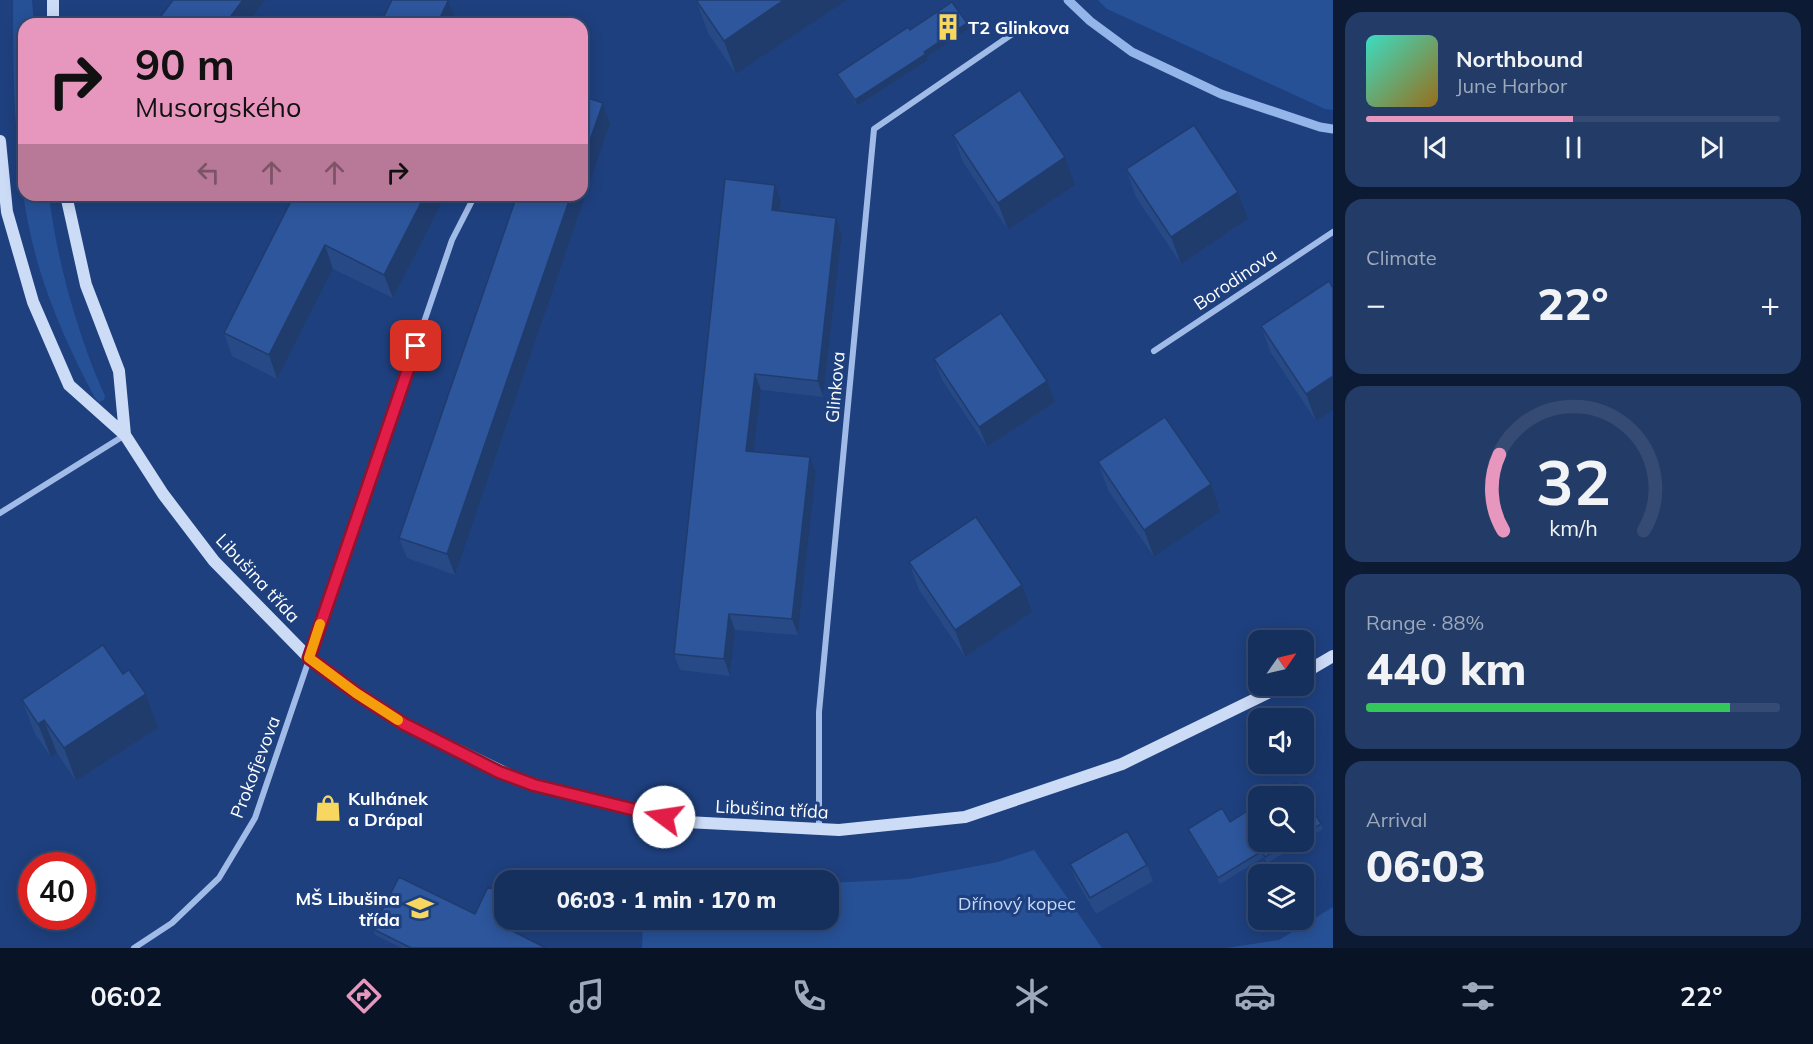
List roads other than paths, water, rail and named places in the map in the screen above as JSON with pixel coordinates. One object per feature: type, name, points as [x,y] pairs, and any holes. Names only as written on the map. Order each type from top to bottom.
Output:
[{"type":"street","points":[[53,0],[53,18]]},
{"type":"street","name":"Glinkova","points":[[819,829],[819,712],[874,129],[1024,26]]},
{"type":"street","name":"Libušina třída","points":[[0,141],[7,212],[33,302],[69,385],[125,435],[162,494],[214,561],[309,658],[356,693],[404,724],[522,782],[686,822],[839,830],[965,817],[1122,764],[1261,696]]},
{"type":"street","name":"Libušina třída","points":[[67,201],[86,285],[119,371],[125,435]]},
{"type":"street","name":"Prokofjevova","points":[[134,948],[172,923],[219,878],[255,818],[452,240],[472,201]]},
{"type":"street","name":"Borodinova","points":[[1154,351],[1333,232]]},
{"type":"street","points":[[0,513],[125,435]]},
{"type":"street","points":[[1314,667],[1333,656]]},
{"type":"waterway","points":[[1068,0],[1090,21],[1132,52],[1221,94],[1320,127],[1333,129]]},
{"type":"place","name":"T2 Glinkova","points":[[948,27]]},
{"type":"place","name":"Kulhánek a Drápal","points":[[328,808]]},
{"type":"place","name":"MŠ Libušina třída","points":[[420,908]]},
{"type":"park label","name":"Dřínový kopec","points":[[1017,903]]}]
